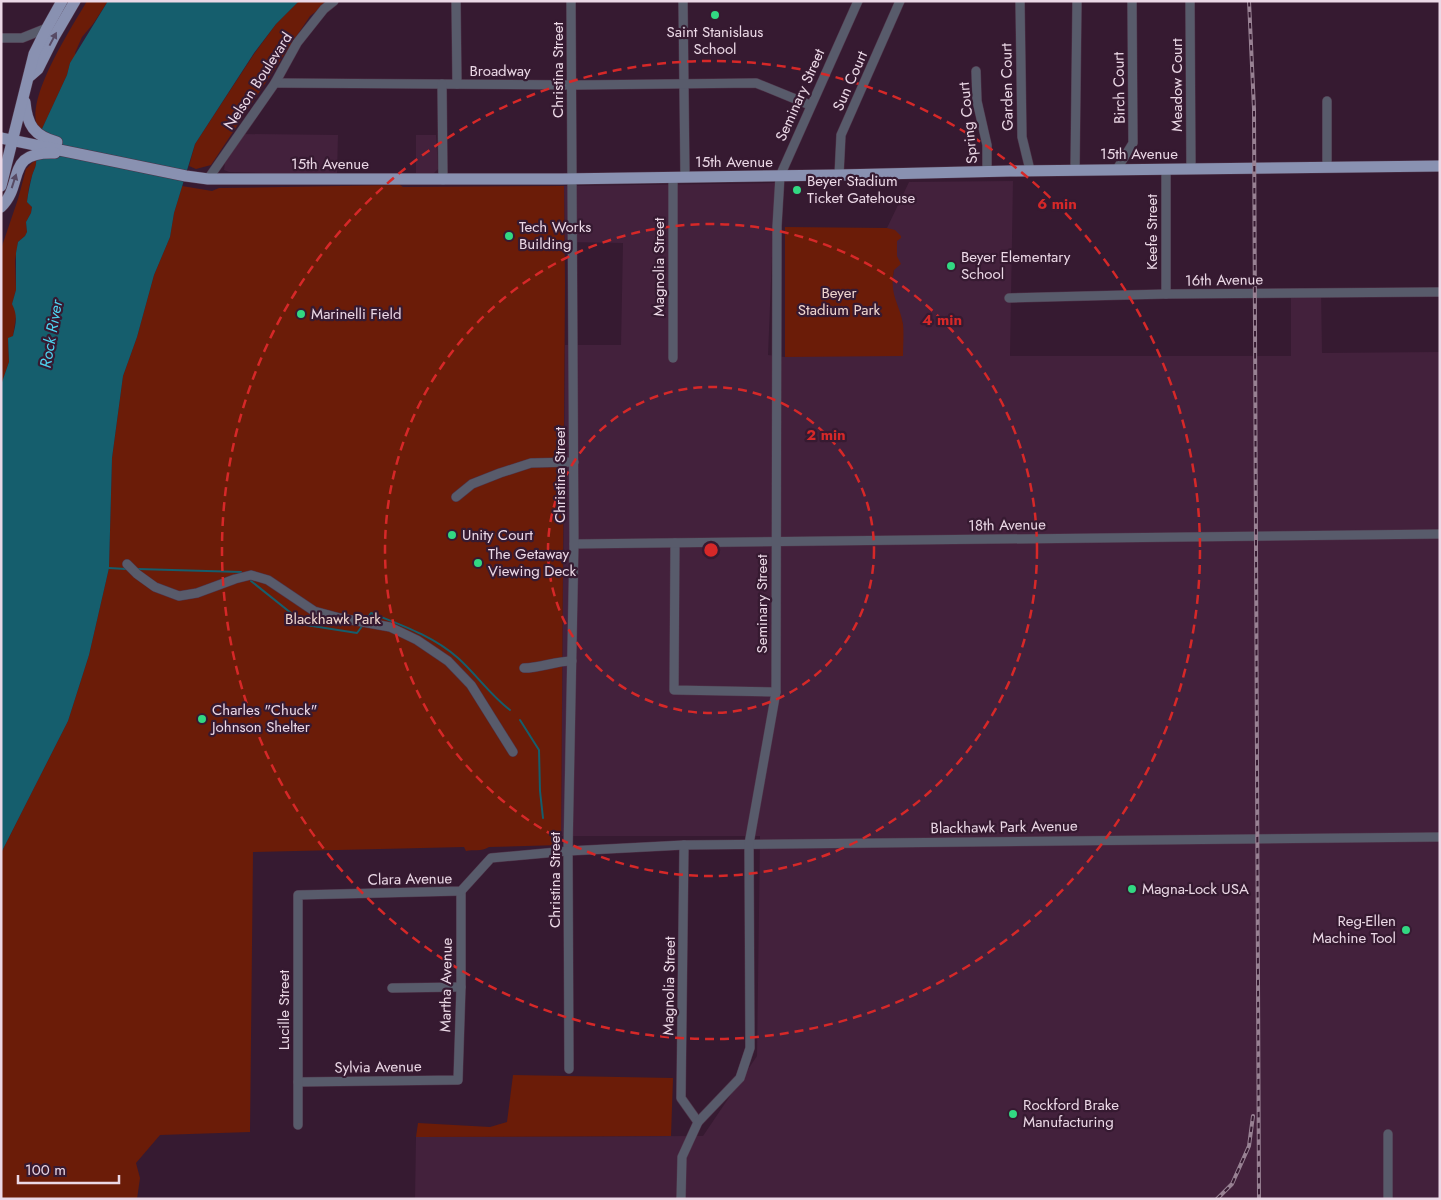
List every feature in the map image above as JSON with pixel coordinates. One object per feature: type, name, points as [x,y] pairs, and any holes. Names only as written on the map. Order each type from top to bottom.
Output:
[{"type":"main road","points":[[1,186],[7,139],[25,93],[34,54],[62,1]]},
{"type":"main road","points":[[30,76],[38,69],[75,1]]},
{"type":"main road","points":[[25,93],[26,115],[28,122],[35,131],[42,137],[69,145],[88,155]]},
{"type":"main road","name":"15th Avenue","points":[[7,139],[208,179],[572,179],[1030,170],[1440,166]]},
{"type":"main road","points":[[1,207],[7,202],[21,163],[30,157],[45,153],[74,152]]},
{"type":"street","name":"Nelson Boulevard","points":[[208,179],[275,84],[297,43],[324,9],[334,1]]},
{"type":"street","points":[[456,1],[456,84]]},
{"type":"street","name":"Christina Street","points":[[569,1069],[568,851],[574,544],[573,85],[571,1]]},
{"type":"street","points":[[683,1],[685,177]]},
{"type":"street","name":"Seminary Street","points":[[681,1199],[682,1157],[698,1122],[740,1078],[750,1048],[749,844],[776,692],[777,226],[780,176],[810,105],[858,1]]},
{"type":"street","name":"Sun Court","points":[[840,175],[841,135],[900,1]]},
{"type":"street","name":"Garden Court","points":[[1020,1],[1022,137],[1030,170]]},
{"type":"street","points":[[1075,170],[1076,1]]},
{"type":"street","name":"Birch Court","points":[[1117,169],[1134,143],[1132,1]]},
{"type":"street","name":"Meadow Court","points":[[1190,1],[1191,169]]},
{"type":"street","points":[[1,38],[22,38],[47,28]]},
{"type":"street","points":[[22,38],[28,41],[34,54]]},
{"type":"street","name":"Spring Court","points":[[976,71],[977,101],[988,145],[987,171]]},
{"type":"street","name":"Broadway","points":[[275,84],[573,85],[756,83],[810,105]]},
{"type":"street","points":[[442,84],[443,180]]},
{"type":"street","points":[[1327,101],[1327,167]]},
{"type":"street","name":"Keefe Street","points":[[1166,169],[1166,294]]},
{"type":"street","name":"Magnolia Street","points":[[673,177],[673,358]]},
{"type":"street","name":"16th Avenue","points":[[1009,298],[1166,294],[1440,292]]},
{"type":"street","points":[[456,497],[472,484],[531,463],[574,462]]},
{"type":"street","name":"18th Avenue","points":[[574,544],[1440,534]]},
{"type":"street","points":[[675,542],[674,690],[776,692]]},
{"type":"street","points":[[127,564],[155,587],[179,596],[197,593],[251,575],[268,580],[314,610],[340,618],[390,627],[417,640],[448,661],[471,685],[513,752]]},
{"type":"street","points":[[524,668],[534,668],[558,661],[572,661]]},
{"type":"street","name":"Blackhawk Park Avenue","points":[[568,851],[684,845],[1440,837]]},
{"type":"street","name":"Magnolia Street","points":[[684,845],[681,1098],[698,1122]]},
{"type":"street","name":"Clara Avenue","points":[[298,895],[461,891],[491,858],[568,851]]},
{"type":"street","name":"Martha Avenue","points":[[458,1080],[461,987],[461,891]]},
{"type":"street","name":"Lucille Street","points":[[298,895],[298,1125]]},
{"type":"street","points":[[392,988],[461,987]]},
{"type":"street","name":"Sylvia Avenue","points":[[298,1082],[458,1080]]},
{"type":"street","points":[[1388,1134],[1388,1199]]},
{"type":"shaded area","points":[[243,134],[338,135],[337,175],[229,172],[224,170],[225,163]]},
{"type":"shaded area","points":[[416,135],[436,135],[438,169],[433,174],[416,174]]},
{"type":"shaded area","points":[[1013,181],[1010,356],[1291,356],[1291,288],[1321,288],[1322,353],[1440,352],[1440,1199],[415,1199],[416,1137],[703,1136],[757,1056],[760,836],[561,836],[565,345],[621,345],[623,243],[565,242],[565,283],[564,186],[775,183],[768,355],[785,357],[903,324],[892,292],[894,270],[887,228],[909,182]]},
{"type":"green space","points":[[87,1],[108,1],[82,37],[75,53],[76,55],[70,63],[67,75],[41,131],[36,120],[37,104],[42,86],[61,46]]},
{"type":"green space","points":[[299,1],[330,1],[310,16],[211,165],[196,169],[189,166],[195,144],[254,54],[276,24]]},
{"type":"green space","points":[[36,159],[36,166],[29,185],[27,202],[32,207],[31,213],[26,222],[27,232],[18,242],[15,261],[16,290],[12,304],[17,311],[13,336],[8,339],[9,362],[1,385],[1,249],[26,169]]},
{"type":"green space","name":"Blackhawk Park","points":[[400,185],[403,187],[564,186],[561,845],[489,847],[466,851],[464,847],[253,852],[250,1132],[160,1135],[136,1163],[140,1178],[137,1199],[1,1199],[1,853],[68,721],[89,655],[109,568],[112,458],[123,376],[137,337],[154,275],[170,237],[174,213],[182,186],[212,191],[219,188]]},
{"type":"green space","name":"Beyer Stadium Park","points":[[785,227],[887,228],[895,230],[901,236],[897,241],[897,256],[901,264],[894,270],[893,286],[903,324],[903,356],[785,357]]},
{"type":"green space","points":[[513,1075],[673,1078],[671,1136],[416,1137],[418,1123],[490,1127],[507,1122]]},
{"type":"water","name":"Rock River","points":[[108,1],[299,1],[276,24],[254,53],[195,144],[174,213],[170,237],[154,275],[137,337],[123,376],[112,458],[109,568],[89,655],[68,721],[1,853],[1,385],[9,362],[8,338],[13,336],[16,323],[12,304],[16,290],[16,253],[18,242],[27,232],[26,222],[31,213],[32,207],[27,202],[31,179],[36,166],[41,131],[67,75],[70,63]]},
{"type":"waterway","points":[[109,568],[126,569]]},
{"type":"waterway","points":[[138,569],[241,572]]},
{"type":"waterway","points":[[251,581],[306,625],[357,633],[363,625]]},
{"type":"waterway","points":[[367,619],[371,613],[438,643],[458,658],[510,710]]},
{"type":"waterway","points":[[520,720],[539,750],[543,818]]},
{"type":"railway","points":[[1249,1],[1254,109],[1259,1199]]},
{"type":"railway","points":[[1217,1199],[1232,1184],[1249,1146],[1253,1116]]},
{"type":"place","name":"Saint Stanislaus School","points":[[715,15]]},
{"type":"place","name":"Beyer Stadium Ticket Gatehouse","points":[[797,190]]},
{"type":"place","name":"Tech Works Building","points":[[509,236]]},
{"type":"place","name":"Beyer Elementary School","points":[[951,266]]},
{"type":"place","name":"Marinelli Field","points":[[301,314]]},
{"type":"place","name":"Unity Court","points":[[452,535]]},
{"type":"place","name":"The Getaway Viewing Deck","points":[[478,563]]},
{"type":"place","name":"Charles \"Chuck\" Johnson Shelter","points":[[202,719]]},
{"type":"place","name":"Magna-Lock USA","points":[[1132,889]]},
{"type":"place","name":"Reg-Ellen Machine Tool","points":[[1406,930]]},
{"type":"place","name":"Rockford Brake Manufacturing","points":[[1013,1114]]}]
